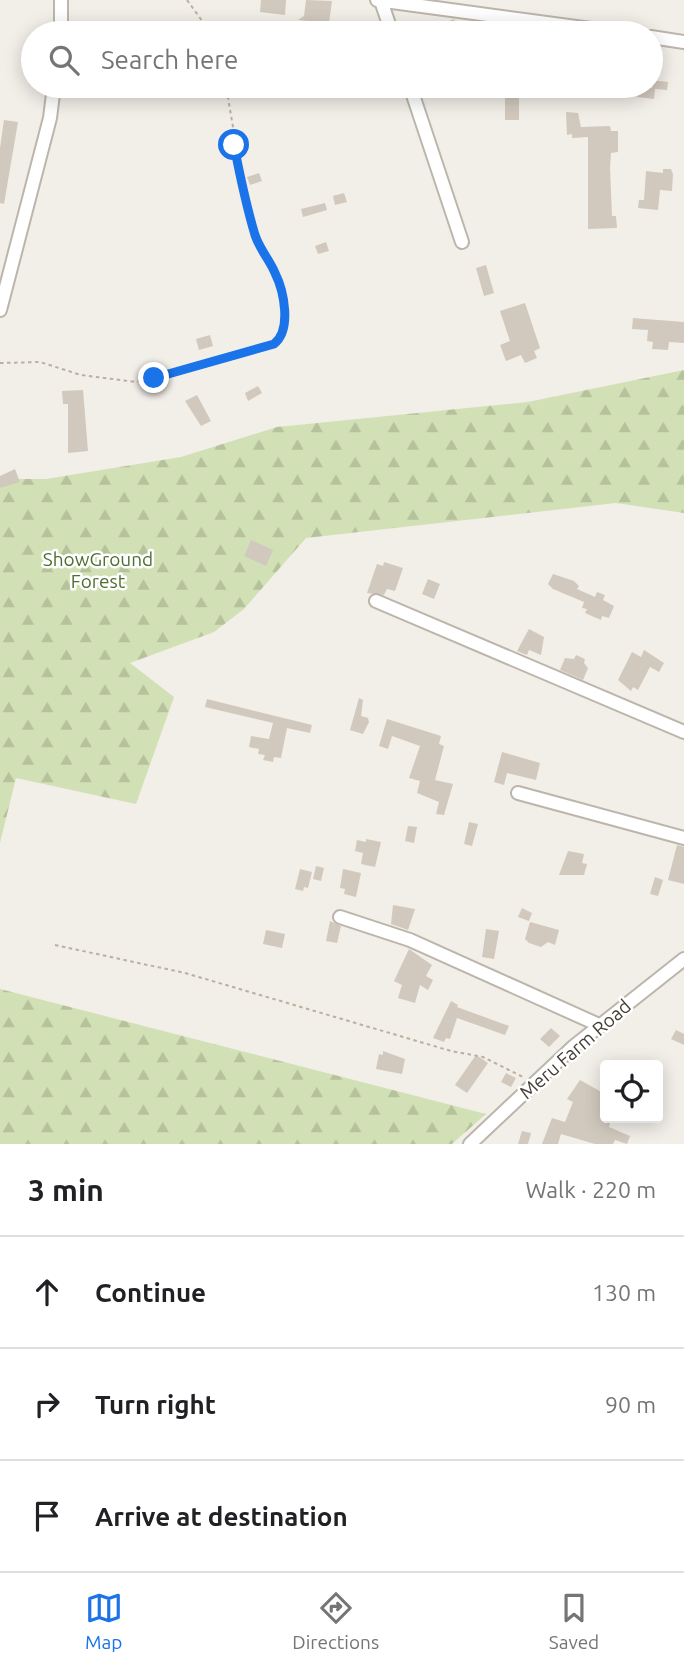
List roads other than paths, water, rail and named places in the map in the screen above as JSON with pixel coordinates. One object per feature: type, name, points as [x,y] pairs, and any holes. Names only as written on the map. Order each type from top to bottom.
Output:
[{"type":"street","points":[[61,0],[61,21]]},
{"type":"street","points":[[387,21],[379,0],[533,21]]},
{"type":"street","points":[[663,39],[684,42]]},
{"type":"street","points":[[0,310],[50,118],[52,98]]},
{"type":"street","points":[[414,98],[462,242]]},
{"type":"street","points":[[376,601],[684,732]]},
{"type":"street","points":[[518,793],[684,838]]},
{"type":"street","points":[[340,917],[410,940],[599,1025]]},
{"type":"street","name":"Meru Farm Road","points":[[470,1144],[599,1025],[684,959]]},
{"type":"park label","name":"ShowGround Forest","points":[[98,570]]}]
